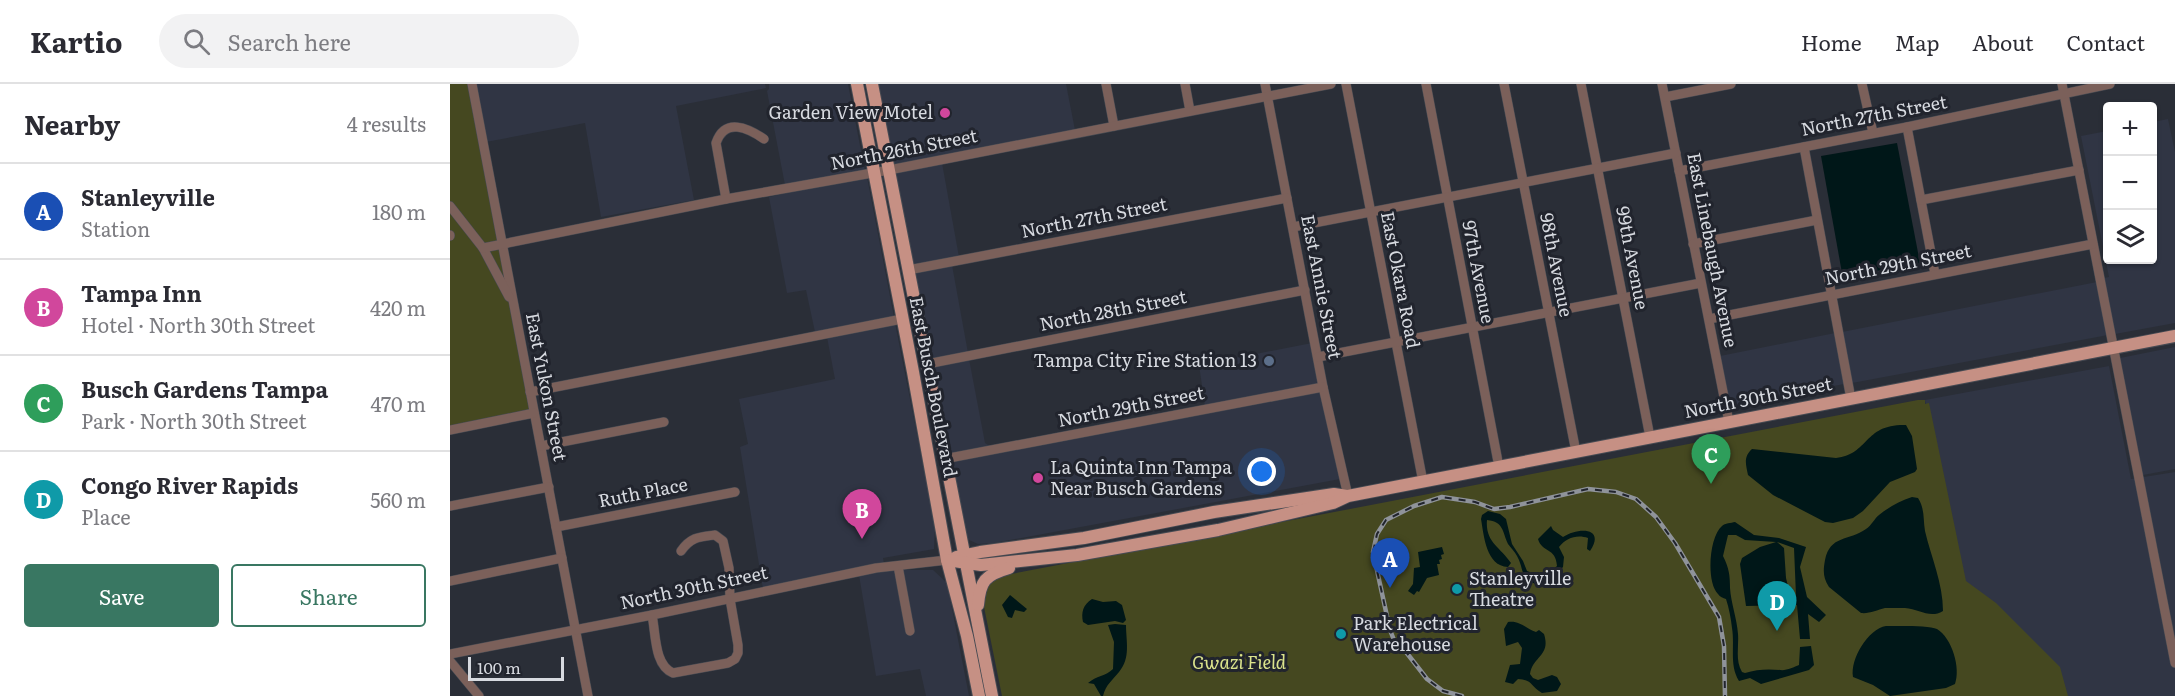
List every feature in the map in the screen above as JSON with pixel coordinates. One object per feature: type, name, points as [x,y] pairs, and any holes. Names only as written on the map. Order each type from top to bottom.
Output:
[{"type":"main road","name":"East Busch Boulevard","points":[[857,84],[946,560],[967,636],[979,696]]},
{"type":"main road","name":"East Busch Boulevard","points":[[872,84],[992,696]]},
{"type":"main road","points":[[902,319],[912,325],[919,361],[927,364]]},
{"type":"main road","name":"North 30th Street","points":[[964,559],[981,565],[1032,561],[1218,530],[1333,503],[1348,496],[2175,336]]},
{"type":"main road","name":"North 30th Street","points":[[946,560],[964,559],[1084,538],[1214,512],[1334,494],[1348,496]]},
{"type":"main road","points":[[976,616],[980,587],[983,582],[993,573],[1032,561]]},
{"type":"street","name":"East Yukon Street","points":[[472,84],[588,696]]},
{"type":"street","points":[[1106,84],[1114,126]]},
{"type":"street","points":[[1185,84],[1190,111]]},
{"type":"street","name":"East Annie Street","points":[[1265,84],[1323,387],[1348,496]]},
{"type":"street","name":"North 26th Street","points":[[483,248],[726,199],[889,170],[1331,84]]},
{"type":"street","name":"East Okara Road","points":[[1346,84],[1423,482]]},
{"type":"street","name":"97th Avenue","points":[[1426,84],[1499,467]]},
{"type":"street","name":"98th Avenue","points":[[1504,84],[1576,452]]},
{"type":"street","name":"99th Avenue","points":[[1581,84],[1650,437]]},
{"type":"street","name":"East Linebaugh Avenue","points":[[1662,84],[1729,422]]},
{"type":"street","points":[[1665,97],[1731,84]]},
{"type":"street","points":[[1862,84],[1873,133]]},
{"type":"street","name":"North 27th Street","points":[[1679,171],[2059,96],[2063,88],[2110,84]]},
{"type":"street","points":[[2063,88],[2175,663]]},
{"type":"street","points":[[726,199],[716,143],[719,135],[726,129],[742,126],[765,139]]},
{"type":"street","points":[[1907,127],[1935,274]]},
{"type":"street","points":[[1804,147],[1851,399]]},
{"type":"street","points":[[1293,227],[1676,153]]},
{"type":"street","points":[[1921,200],[2079,170]]},
{"type":"street","name":"North 27th Street","points":[[908,270],[1287,198]]},
{"type":"street","points":[[450,206],[483,248],[514,306]]},
{"type":"street","points":[[1693,244],[1817,220]]},
{"type":"street","name":"North 29th Street","points":[[1709,319],[2093,244]]},
{"type":"street","points":[[1318,357],[1701,283]]},
{"type":"street","name":"North 28th Street","points":[[927,364],[1305,290]]},
{"type":"street","points":[[530,392],[902,319]]},
{"type":"street","name":"North 29th Street","points":[[944,459],[1323,387]]},
{"type":"street","points":[[450,430],[534,413]]},
{"type":"street","points":[[541,446],[664,422]]},
{"type":"street","points":[[450,506],[549,487]]},
{"type":"street","name":"Ruth Place","points":[[556,527],[735,492]]},
{"type":"street","points":[[652,615],[660,662],[673,673],[728,663],[735,659],[738,653],[730,600],[729,568],[723,541],[715,535],[695,537],[687,542],[681,551]]},
{"type":"street","points":[[450,581],[562,558]]},
{"type":"street","name":"North 30th Street","points":[[450,654],[730,600],[876,568],[946,560]]},
{"type":"street","points":[[898,566],[910,631]]},
{"type":"street","points":[[450,661],[479,696]]},
{"type":"shaded area","points":[[475,84],[765,84],[766,88],[676,106],[694,200],[601,217],[585,123],[486,142]]},
{"type":"shaded area","points":[[769,84],[848,84],[865,171],[785,185],[767,91]]},
{"type":"shaded area","points":[[876,84],[1066,84],[1075,130],[892,166]]},
{"type":"shaded area","points":[[2168,119],[2175,152],[2175,323],[2115,334],[2104,278],[2109,277],[2106,264],[2157,264],[2157,121]]},
{"type":"shaded area","points":[[2103,132],[2103,247],[2081,136]]},
{"type":"shaded area","points":[[1897,143],[1920,263],[1849,276],[1842,273],[1821,156]]},
{"type":"shaded area","points":[[942,163],[959,257],[911,266],[893,172]]},
{"type":"shaded area","points":[[867,177],[894,317],[815,332],[806,290],[787,293],[769,197]]},
{"type":"shaded area","points":[[952,265],[968,353],[930,360],[913,273]]},
{"type":"shaded area","points":[[2097,282],[2108,335],[1852,383],[1842,332]]},
{"type":"shaded area","points":[[895,323],[935,525],[934,549],[883,558],[884,564],[763,589],[740,447],[748,444],[739,399],[835,379],[827,337]]},
{"type":"shaded area","points":[[1835,333],[1844,384],[1729,406],[1720,356]]},
{"type":"shaded area","points":[[1312,343],[1319,384],[1205,406],[1199,365]]},
{"type":"shaded area","points":[[2175,347],[2175,469],[2143,475],[2120,358]]},
{"type":"shaded area","points":[[969,359],[985,443],[993,447],[949,454],[931,366]]},
{"type":"shaded area","points":[[2109,366],[2131,479],[2175,472],[2175,696],[1981,696],[1925,400]]},
{"type":"shaded area","points":[[1320,391],[1340,479],[994,543],[978,544],[967,539],[950,461]]},
{"type":"shaded area","points":[[1906,425],[1912,436],[1917,469],[1915,472],[1890,482],[1863,511],[1853,518],[1833,523],[1825,522],[1773,495],[1748,475],[1746,458],[1752,449],[1836,458],[1855,451],[1882,429]]},
{"type":"shaded area","points":[[1912,497],[1918,498],[1922,506],[1925,531],[1941,590],[1943,611],[1929,614],[1905,608],[1885,608],[1861,613],[1827,584],[1824,571],[1828,552],[1836,542],[1860,533],[1887,509]]},
{"type":"shaded area","points":[[1488,511],[1500,514],[1506,519],[1512,544],[1527,571],[1540,576],[1546,575],[1557,566],[1552,553],[1538,539],[1551,526],[1563,537],[1576,532],[1588,531],[1595,537],[1594,543],[1590,551],[1587,549],[1588,538],[1576,537],[1565,541],[1559,547],[1564,557],[1563,567],[1547,583],[1535,584],[1524,574],[1500,525],[1487,520],[1488,534],[1511,563],[1508,567],[1501,565],[1491,556],[1487,549],[1481,519],[1482,515]]},
{"type":"shaded area","points":[[1735,522],[1754,535],[1779,538],[1806,547],[1800,567],[1807,597],[1826,615],[1819,622],[1808,614],[1810,639],[1800,639],[1797,605],[1746,606],[1740,564],[1742,558],[1760,547],[1776,542],[1745,540],[1736,535],[1728,535],[1723,556],[1729,575],[1738,634],[1738,658],[1742,672],[1792,668],[1799,665],[1800,647],[1811,646],[1814,665],[1809,670],[1761,684],[1750,678],[1739,681],[1736,675],[1728,606],[1726,599],[1720,596],[1714,588],[1711,570],[1712,549],[1718,532],[1723,525]],"holes":[[[1777,542],[1794,548],[1796,596],[1790,595],[1786,578],[1784,548]]]},
{"type":"shaded area","points":[[1442,547],[1444,554],[1439,560],[1440,564],[1437,564],[1439,575],[1427,578],[1419,592],[1417,591],[1414,595],[1408,591],[1413,584],[1414,568],[1420,567],[1418,552]]},
{"type":"shaded area","points":[[894,570],[907,635],[914,633],[901,570],[933,570],[947,583],[969,696],[926,696],[920,669],[876,676],[859,575]]},
{"type":"shaded area","points":[[1010,595],[1027,609],[1024,612],[1015,610],[1012,618],[1008,617],[1002,605]]},
{"type":"shaded area","points":[[1092,599],[1103,602],[1116,601],[1122,605],[1126,620],[1123,623],[1115,621],[1088,625],[1083,622],[1083,609]]},
{"type":"shaded area","points":[[1508,622],[1516,622],[1544,634],[1545,647],[1534,663],[1530,674],[1538,680],[1552,675],[1557,677],[1561,684],[1557,691],[1542,693],[1529,682],[1518,679],[1513,684],[1505,682],[1510,665],[1520,664],[1522,648],[1518,642],[1506,646],[1504,629]]},
{"type":"shaded area","points":[[1108,625],[1126,625],[1125,661],[1101,696],[1094,684],[1088,683],[1113,669],[1114,642]]},
{"type":"shaded area","points":[[1886,626],[1927,627],[1937,629],[1942,633],[1954,654],[1957,670],[1955,684],[1946,688],[1890,696],[1873,685],[1853,677],[1854,662],[1862,646],[1879,628]]},
{"type":"green space","points":[[450,84],[468,84],[531,411],[450,427]]},
{"type":"green space","name":"Gwazi Field","points":[[1925,400],[1925,404],[1929,403],[1966,581],[1996,603],[2060,667],[2068,696],[1002,696],[982,597],[988,583],[1001,576]]},
{"type":"railway","points":[[1462,696],[1443,691],[1427,679],[1394,640],[1373,552],[1377,534],[1386,520],[1414,506],[1442,497],[1475,502],[1494,509],[1588,489],[1616,492],[1636,499],[1656,517],[1675,543],[1719,617],[1724,646],[1725,696]]},
{"type":"place","name":"Garden View Motel","points":[[945,113]]},
{"type":"place","name":"Tampa City Fire Station 13","points":[[1269,361]]},
{"type":"place","name":"La Quinta Inn Tampa Near Busch Gardens","points":[[1038,478]]},
{"type":"place","name":"Busch Gardens Tampa","points":[[1711,484]]},
{"type":"place","name":"Tampa Inn","points":[[862,539]]},
{"type":"place","name":"Stanleyville","points":[[1390,588]]},
{"type":"place","name":"Stanleyville Theatre","points":[[1457,589]]},
{"type":"place","name":"Congo River Rapids","points":[[1777,631]]},
{"type":"place","name":"Park Electrical Warehouse","points":[[1341,634]]}]
